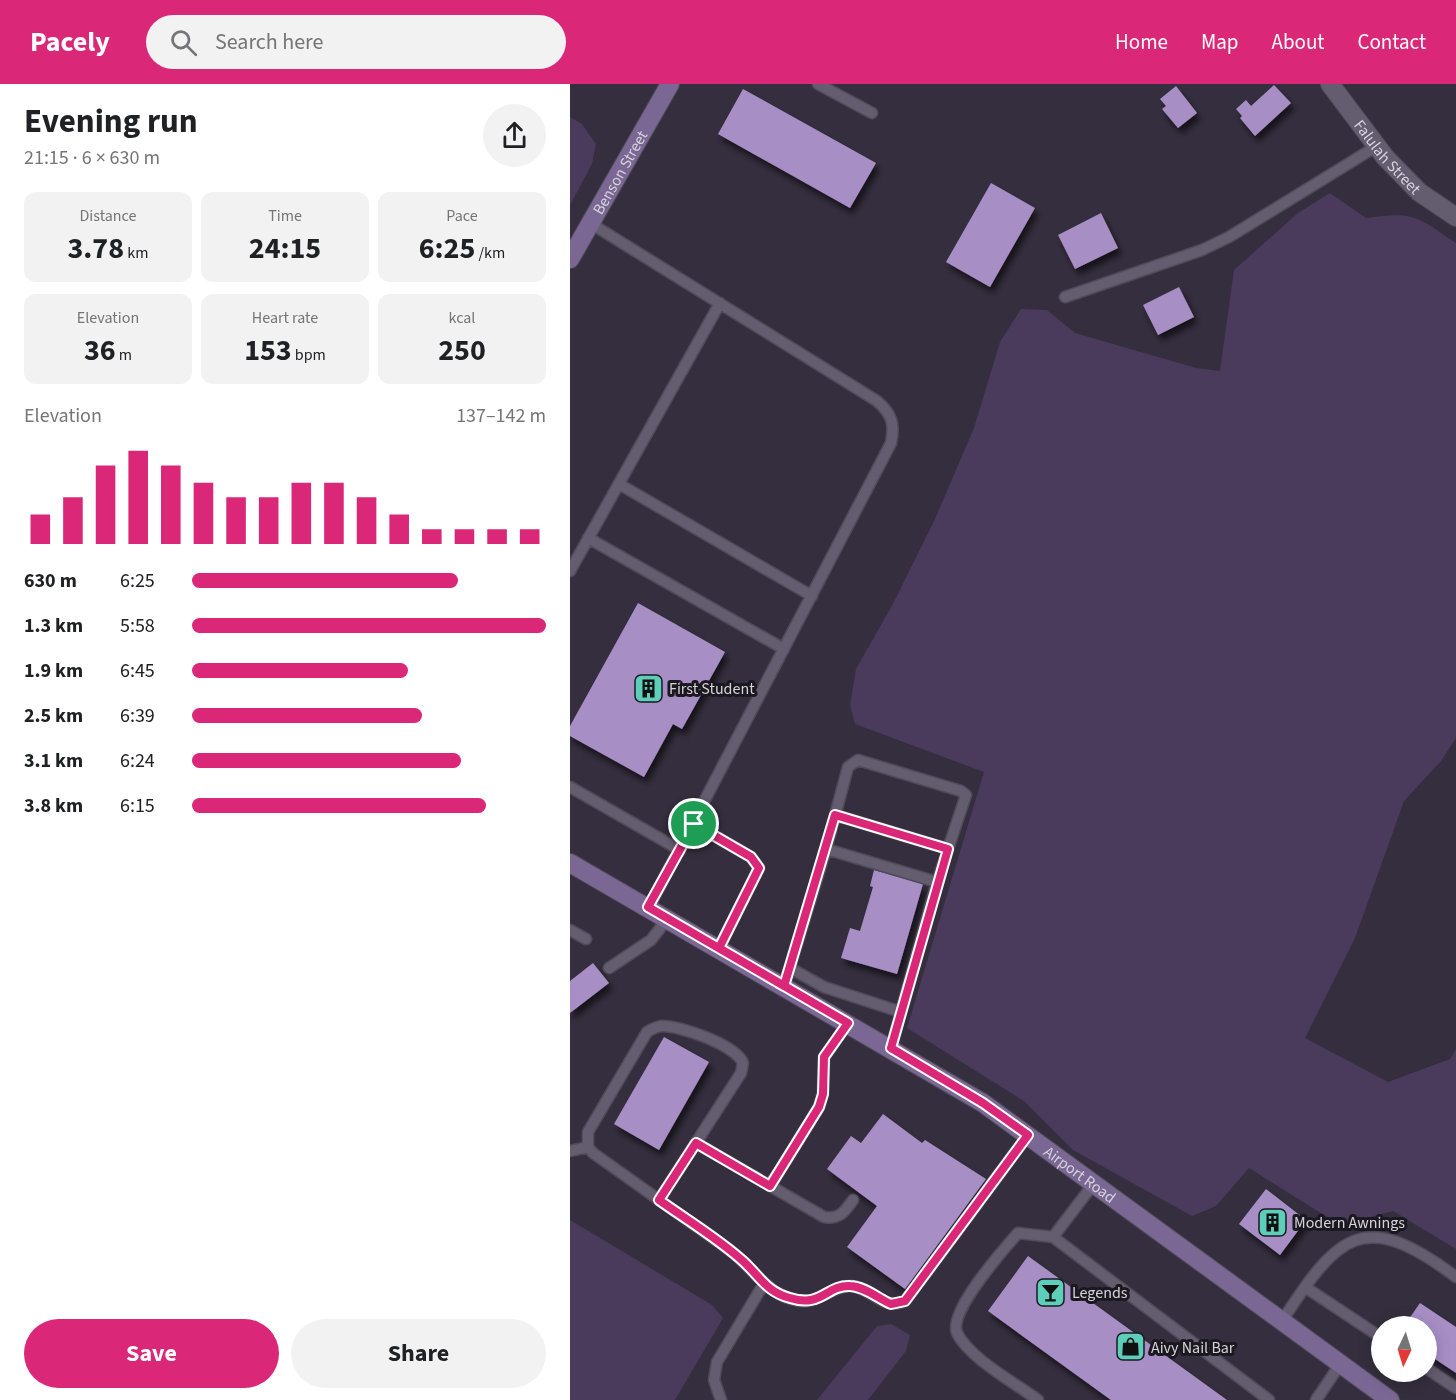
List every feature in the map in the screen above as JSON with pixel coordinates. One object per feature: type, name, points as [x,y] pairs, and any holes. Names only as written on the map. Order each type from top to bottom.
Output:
[{"type":"main road","name":"Benson Street","points":[[570,259],[669,84]]},
{"type":"main road","name":"Airport Road","points":[[570,863],[983,1103],[1095,1182],[1390,1400]]},
{"type":"street","name":"Falulah Street","points":[[1330,84],[1377,146],[1419,192],[1456,217]]},
{"type":"lane","points":[[818,84],[872,113]]},
{"type":"lane","points":[[1065,297],[1202,250],[1229,237],[1377,146]]},
{"type":"lane","points":[[590,224],[877,401],[888,410],[893,421],[891,443],[694,824],[648,907]]},
{"type":"lane","points":[[570,571],[720,303]]},
{"type":"lane","points":[[618,484],[812,596]]},
{"type":"lane","points":[[588,538],[784,649]]},
{"type":"lane","points":[[784,986],[826,849],[848,767],[858,760],[961,790],[966,795],[937,882],[891,1048]]},
{"type":"lane","points":[[570,787],[680,850]]},
{"type":"lane","points":[[835,815],[948,849]]},
{"type":"lane","points":[[694,824],[751,857],[759,868],[719,948]]},
{"type":"lane","points":[[826,849],[937,882]]},
{"type":"lane","points":[[609,968],[651,940],[668,918]]},
{"type":"lane","points":[[570,930],[586,939]]},
{"type":"lane","points":[[790,968],[824,987],[902,1012]]},
{"type":"lane","points":[[770,1186],[819,1107],[823,1094],[824,1057],[848,1023]]},
{"type":"lane","points":[[588,1147],[588,1132],[647,1032],[658,1026],[684,1028],[734,1051],[743,1063],[741,1073],[659,1200]]},
{"type":"lane","points":[[570,1151],[588,1147],[745,1262],[764,1285],[780,1295],[802,1301],[813,1301],[842,1286],[851,1286],[891,1304],[905,1301],[1028,1135]]},
{"type":"lane","points":[[696,1143],[830,1219],[842,1215],[853,1200]]},
{"type":"lane","points":[[1053,1237],[1095,1182]]},
{"type":"lane","points":[[1038,1400],[968,1348],[956,1331],[957,1315],[994,1260],[1018,1233],[1053,1237],[1269,1400]]},
{"type":"lane","points":[[1282,1320],[1334,1251],[1346,1243],[1366,1237],[1381,1237],[1400,1243],[1456,1277]]},
{"type":"lane","points":[[722,1400],[714,1380],[717,1362],[764,1285]]},
{"type":"lane","points":[[1305,1287],[1371,1331]]},
{"type":"lane","points":[[1316,1400],[1341,1364]]},
{"type":"lane","points":[[1437,1375],[1456,1388]]},
{"type":"shaded area","points":[[570,117],[582,124],[596,144],[592,164],[570,205]]},
{"type":"shaded area","points":[[1330,193],[1366,218],[1395,215],[1414,218],[1423,221],[1456,243],[1456,738],[1441,761],[1404,801],[1355,938],[1305,1038],[1388,1082],[1450,1059],[1456,1049],[1456,1249],[1393,1211],[1340,1225],[1249,1168],[1216,1206],[1192,1216],[1073,1150],[1024,1101],[907,1028],[984,772],[855,724],[850,705],[856,669],[894,602],[935,519],[974,428],[1000,342],[1021,309],[1047,310],[1075,333],[1196,368],[1220,371],[1234,270],[1298,213]]},
{"type":"shaded area","points":[[570,1220],[712,1305],[723,1318],[675,1400],[570,1400]]},
{"type":"shaded area","points":[[891,1324],[910,1335],[906,1351],[868,1400],[817,1400],[877,1326]]},
{"type":"building","points":[[1274,85],[1291,103],[1255,136],[1240,118],[1242,116],[1236,109],[1246,100],[1251,106]]},
{"type":"building","points":[[1176,86],[1197,113],[1178,128],[1162,109],[1166,106],[1160,99]]},
{"type":"building","points":[[743,89],[876,163],[850,208],[718,134]]},
{"type":"building","points":[[991,183],[1035,208],[990,287],[946,262]]},
{"type":"building","points":[[1101,213],[1118,248],[1075,269],[1058,235]]},
{"type":"building","points":[[1179,287],[1194,317],[1158,335],[1143,305]]},
{"type":"building","name":"First Student","points":[[638,603],[725,652],[682,729],[673,724],[644,777],[570,736],[570,726]]},
{"type":"building","points":[[874,870],[923,884],[897,974],[841,958],[850,928],[860,931],[873,887],[870,886]]},
{"type":"building","points":[[593,963],[609,983],[570,1013],[570,981]]},
{"type":"building","points":[[664,1037],[709,1062],[659,1150],[614,1124]]},
{"type":"building","points":[[883,1114],[922,1143],[925,1140],[986,1179],[905,1289],[847,1247],[877,1206],[827,1169],[851,1136],[861,1143]]},
{"type":"building","name":"Modern Awnings","points":[[1266,1189],[1306,1220],[1280,1255],[1239,1224]]},
{"type":"building","points":[[1028,1256],[1227,1400],[1111,1400],[988,1311]]},
{"type":"building","points":[[1420,1303],[1456,1327],[1456,1373],[1437,1360],[1437,1316],[1411,1316]]},
{"type":"place","name":"First Student","points":[[648,688]]},
{"type":"place","name":"Modern Awnings","points":[[1273,1222]]},
{"type":"place","name":"Legends","points":[[1051,1292]]},
{"type":"place","name":"Aivy Nail Bar","points":[[1130,1347]]},
{"type":"route","points":[[694,824],[648,907],[784,986],[835,815],[948,849],[891,1048],[983,1103],[1028,1135],[905,1301],[891,1304],[860,1288],[851,1286],[842,1286],[813,1301],[791,1299],[780,1295],[768,1289],[745,1262],[659,1200],[696,1143],[770,1186],[819,1107],[823,1094],[824,1057],[848,1023],[784,986],[719,948],[759,868],[751,857],[694,824]]}]
